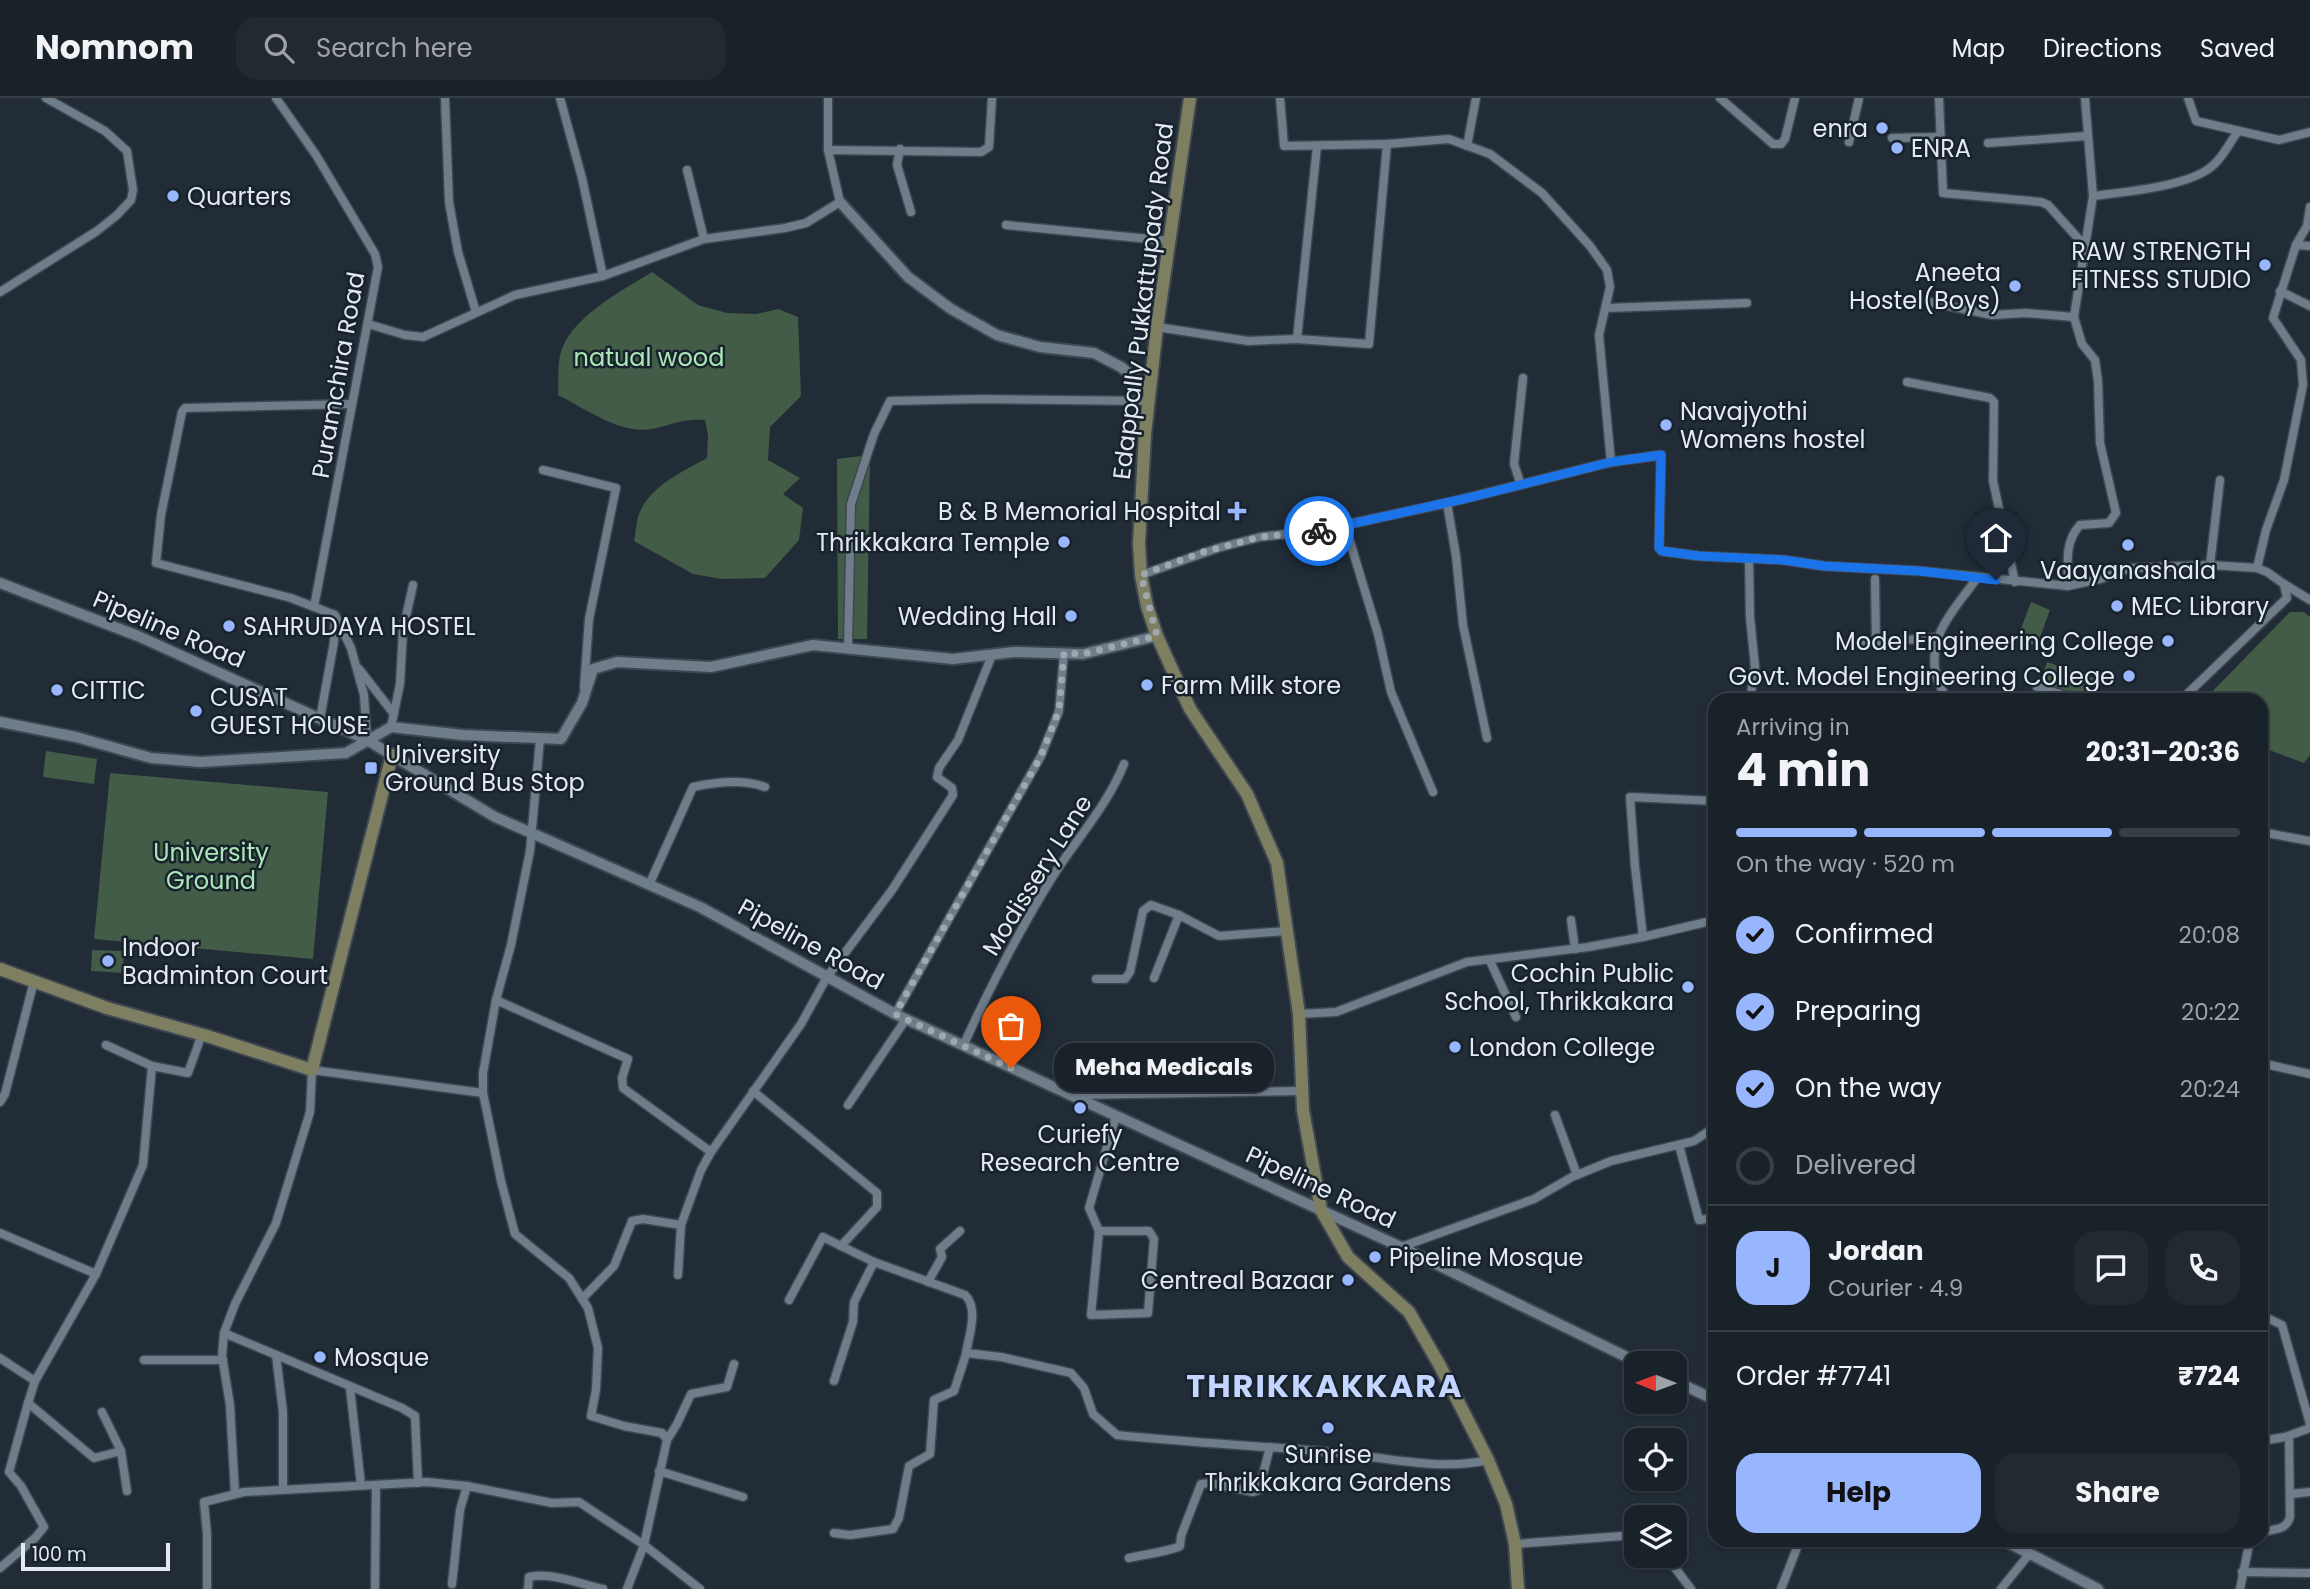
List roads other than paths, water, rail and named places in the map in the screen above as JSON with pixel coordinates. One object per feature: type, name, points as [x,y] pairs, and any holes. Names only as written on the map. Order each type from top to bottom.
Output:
[{"type":"main road","name":"Edappally Pukkattupady Road","points":[[1190,98],[1157,327],[1150,395],[1139,512],[1141,575],[1157,636],[1190,709],[1247,794],[1273,850],[1299,1014],[1303,1110],[1321,1210],[1348,1257],[1401,1304],[1417,1323],[1488,1460],[1506,1504],[1515,1544],[1518,1589]]},
{"type":"main road","points":[[0,969],[107,1008],[202,1034],[312,1070],[391,755]]},
{"type":"street","name":"Puramchira Road","points":[[275,98],[316,155],[375,254],[378,267],[314,607]]},
{"type":"street","points":[[445,98],[449,202],[458,252],[476,312]]},
{"type":"street","points":[[560,98],[582,178],[603,276]]},
{"type":"street","points":[[828,98],[828,150],[840,202],[908,277],[951,309],[997,335],[1040,347],[1094,353],[1121,367],[1150,395]]},
{"type":"street","points":[[828,150],[986,150],[989,147],[992,98]]},
{"type":"street","points":[[1280,98],[1284,146],[1387,144],[1449,139],[1490,154],[1542,193],[1590,246],[1607,270],[1610,287],[1599,335],[1611,462]]},
{"type":"street","points":[[1467,146],[1476,98]]},
{"type":"street","points":[[1720,98],[1773,144],[1782,144],[1795,98]]},
{"type":"street","points":[[1849,142],[1859,98]]},
{"type":"street","points":[[1939,98],[1943,192],[2041,202],[2048,205],[2086,247]]},
{"type":"street","points":[[2068,586],[2068,547],[2072,533],[2080,525],[2109,523],[2116,513],[2100,443],[2095,360],[2082,344],[2074,317],[2093,196],[2085,98]]},
{"type":"street","points":[[2188,98],[2196,121],[2279,140],[2310,132]]},
{"type":"street","points":[[0,292],[97,231],[131,200],[133,190],[127,151],[105,131],[51,99]]},
{"type":"street","points":[[2093,196],[2146,190],[2208,170],[2222,156],[2238,131]]},
{"type":"street","points":[[1988,143],[2087,136]]},
{"type":"street","points":[[1892,138],[1939,137]]},
{"type":"street","points":[[1157,327],[1248,341],[1297,339],[1369,344],[1387,144]]},
{"type":"street","points":[[1297,339],[1317,145]]},
{"type":"street","points":[[900,149],[897,165],[911,212]]},
{"type":"street","points":[[687,170],[704,239]]},
{"type":"street","points":[[368,324],[405,335],[423,337],[515,295],[603,276],[704,239],[806,223],[840,202]]},
{"type":"street","points":[[2257,568],[2266,530],[2284,480],[2303,385],[2301,360],[2285,340],[2273,318],[2296,245],[2307,226],[2310,207]]},
{"type":"street","points":[[1006,225],[1170,241]]},
{"type":"street","points":[[2296,245],[2310,246]]},
{"type":"street","points":[[2280,291],[2310,306]]},
{"type":"street","points":[[1920,300],[1992,315],[2026,313],[2074,317]]},
{"type":"street","points":[[1606,308],[1747,303]]},
{"type":"street","points":[[1521,485],[1514,464],[1523,378]]},
{"type":"street","points":[[1907,382],[1990,398],[1994,402],[1993,481],[2015,582]]},
{"type":"street","points":[[848,648],[851,504],[874,434],[890,401],[1150,395]]},
{"type":"street","points":[[351,404],[185,408],[161,515],[156,563],[291,598],[335,615],[355,664],[364,695],[367,740]]},
{"type":"street","points":[[1141,575],[1218,548],[1260,537],[1307,533],[1447,503],[1611,462],[1661,455],[1659,548],[1662,551],[1699,556],[1784,560],[1824,566],[1920,571],[2068,586],[2100,579],[2130,568],[2210,565],[2257,568],[2309,597]]},
{"type":"street","points":[[543,470],[616,488],[589,619],[583,698]]},
{"type":"street","points":[[2210,565],[2220,480]]},
{"type":"street","points":[[1447,503],[1456,556],[1464,635],[1487,738]]},
{"type":"street","points":[[1345,525],[1378,634],[1391,692],[1433,792]]},
{"type":"street","points":[[1749,559],[1750,617],[1755,667],[1751,693]]},
{"type":"street","points":[[1943,693],[1936,678],[1933,658],[1942,623],[1977,578]]},
{"type":"street","points":[[1875,579],[1877,643]]},
{"type":"street","name":"Pipeline Road","points":[[0,583],[138,636],[367,740],[495,817],[700,906],[900,1016],[1401,1247],[1624,1356]]},
{"type":"street","points":[[2188,693],[2287,598],[2284,584]]},
{"type":"street","points":[[391,727],[400,684],[403,630],[413,585]]},
{"type":"street","points":[[320,719],[334,642],[335,615]]},
{"type":"street","points":[[0,722],[76,737],[151,758],[201,762],[346,753],[391,727],[463,735],[561,739],[583,698],[593,668],[617,662],[711,667],[813,645],[953,659],[1014,652],[1083,654],[1157,636]]},
{"type":"street","points":[[1841,646],[1939,637]]},
{"type":"street","points":[[848,1105],[900,1016],[1041,756],[1059,710],[1064,653]]},
{"type":"street","points":[[678,1275],[681,1225],[701,1170],[711,1152],[801,1024],[827,976],[892,890],[953,794],[952,788],[937,777],[939,768],[958,740],[992,655]]},
{"type":"street","points":[[355,664],[394,714]]},
{"type":"street","points":[[2037,687],[2057,693]]},
{"type":"street","points":[[540,739],[532,833],[521,900],[496,1000],[483,1073],[483,1093],[515,1234],[569,1278],[588,1308],[598,1348],[596,1390],[591,1416],[662,1433],[667,1440]]},
{"type":"street","name":"Modissery Lane","points":[[964,1045],[1020,929],[1081,834],[1105,804],[1124,764]]},
{"type":"street","points":[[649,885],[694,787],[717,782],[759,785],[765,788]]},
{"type":"street","points":[[1643,937],[1630,797],[1708,801]]},
{"type":"street","points":[[2268,833],[2310,841]]},
{"type":"street","points":[[1096,979],[1125,979],[1130,972],[1143,911],[1151,905],[1179,915],[1219,936],[1287,931]]},
{"type":"street","points":[[1154,978],[1179,915]]},
{"type":"street","points":[[1571,920],[1576,949]]},
{"type":"street","points":[[1299,1014],[1336,1012],[1467,962],[1576,949],[1708,922]]},
{"type":"street","points":[[1490,961],[1516,1017]]},
{"type":"street","points":[[0,1102],[5,1094],[34,981]]},
{"type":"street","points":[[496,1000],[628,1059],[622,1078],[623,1088],[711,1152]]},
{"type":"street","points":[[106,1045],[152,1066],[188,1073],[202,1034]]},
{"type":"street","points":[[2268,1065],[2310,1074]]},
{"type":"street","points":[[0,1568],[44,1527],[21,1486],[9,1472],[35,1381],[96,1274],[143,1165],[152,1066]]},
{"type":"street","points":[[235,1494],[230,1405],[223,1360],[224,1332],[235,1304],[276,1223],[310,1112],[312,1070],[483,1093]]},
{"type":"street","points":[[753,1090],[877,1193],[877,1207],[841,1246]]},
{"type":"street","points":[[1071,1095],[1301,1091]]},
{"type":"street","points":[[1555,1115],[1577,1175]]},
{"type":"street","points":[[1099,1231],[1149,1231],[1154,1239],[1148,1313],[1091,1315],[1099,1231],[1089,1208],[1116,1116]]},
{"type":"street","points":[[1401,1247],[1534,1199],[1577,1175],[1611,1161],[1694,1140],[1708,1131]]},
{"type":"street","points":[[1679,1144],[1699,1220],[1708,1219]]},
{"type":"street","points":[[582,1299],[614,1266],[632,1221],[643,1219],[681,1225]]},
{"type":"street","points":[[928,1282],[942,1257],[940,1249],[960,1231]]},
{"type":"street","points":[[0,1233],[96,1274]]},
{"type":"street","points":[[789,1300],[823,1237],[874,1262],[965,1295],[970,1300],[972,1313],[967,1351],[954,1391],[934,1400],[930,1454],[909,1466],[899,1518],[893,1529],[850,1535],[834,1533]]},
{"type":"street","points":[[834,1381],[853,1322],[854,1302],[874,1262]]},
{"type":"street","points":[[2268,1318],[2282,1325],[2310,1426],[2289,1436],[2268,1440]]},
{"type":"street","points":[[224,1332],[415,1416],[418,1483]]},
{"type":"street","points":[[967,1351],[1071,1373],[1084,1388],[1093,1414],[1117,1435],[1432,1463],[1462,1464],[1488,1460]]},
{"type":"street","points":[[276,1355],[283,1412],[283,1489]]},
{"type":"street","points":[[0,1358],[35,1381]]},
{"type":"street","points":[[144,1360],[223,1360]]},
{"type":"street","points":[[627,1589],[644,1545],[667,1440],[691,1394],[727,1387],[734,1364]]},
{"type":"street","points":[[1687,1387],[1708,1397]]},
{"type":"street","points":[[350,1388],[361,1485]]},
{"type":"street","points":[[28,1403],[94,1458],[121,1451]]},
{"type":"street","points":[[102,1412],[121,1451],[127,1491]]},
{"type":"street","points":[[2268,1531],[2284,1528],[2288,1524],[2289,1436]]},
{"type":"street","points":[[1129,1558],[1175,1550],[1180,1546],[1181,1536],[1200,1484],[1210,1483],[1253,1492],[1259,1490],[1270,1447]]},
{"type":"street","points":[[659,1471],[743,1497]]},
{"type":"street","points":[[207,1589],[204,1502],[235,1494],[283,1489],[418,1483],[467,1486],[552,1503],[579,1502],[644,1545],[700,1589]]},
{"type":"street","points":[[375,1589],[376,1485]]},
{"type":"street","points":[[452,1584],[460,1510],[467,1486]]},
{"type":"street","points":[[2290,1494],[2310,1492]]},
{"type":"street","points":[[1515,1544],[1624,1536]]},
{"type":"street","points":[[1781,1589],[1797,1547]]},
{"type":"street","points":[[2018,1547],[2098,1589]]},
{"type":"street","points":[[2240,1589],[2248,1547]]},
{"type":"street","points":[[2001,1589],[2030,1553]]},
{"type":"street","points":[[1675,1568],[1691,1589]]},
{"type":"street","points":[[2242,1572],[2310,1573]]},
{"type":"street","points":[[528,1589],[529,1577],[533,1576],[603,1589]]},
{"type":"place","name":"enra","points":[[1882,128]]},
{"type":"place","name":"ENRA","points":[[1897,148]]},
{"type":"place","name":"Quarters","points":[[173,196]]},
{"type":"place","name":"RAW STRENGTH FITNESS STUDIO","points":[[2265,265]]},
{"type":"place","name":"Aneeta Hostel(Boys)","points":[[2015,286]]},
{"type":"place","name":"Navajyothi Womens hostel","points":[[1666,425]]},
{"type":"place","name":"B & B Memorial Hospital","points":[[1237,511]]},
{"type":"place","name":"Thrikkakara Temple","points":[[1064,542]]},
{"type":"place","name":"Vaayanashala","points":[[2128,545]]},
{"type":"place","name":"MEC Library","points":[[2117,606]]},
{"type":"place","name":"Wedding Hall","points":[[1071,616]]},
{"type":"place","name":"SAHRUDAYA HOSTEL","points":[[229,626]]},
{"type":"place","name":"Model Engineering College","points":[[2168,641]]},
{"type":"place","name":"Govt. Model Engineering College","points":[[2129,676]]},
{"type":"place","name":"Farm Milk store","points":[[1147,685]]},
{"type":"place","name":"CITTIC","points":[[57,690]]},
{"type":"place","name":"CUSAT GUEST HOUSE","points":[[196,711]]},
{"type":"place","name":"University Ground Bus Stop","points":[[371,768]]},
{"type":"place","name":"Indoor Badminton Court","points":[[108,961]]},
{"type":"place","name":"Cochin Public School, Thrikkakara","points":[[1688,987]]},
{"type":"place","name":"London College","points":[[1455,1047]]},
{"type":"place","name":"Meha Medicals","points":[[1011,1068]]},
{"type":"place","name":"Curiefy Research Centre","points":[[1080,1108]]},
{"type":"place","name":"Pipeline Mosque","points":[[1375,1257]]},
{"type":"place","name":"Centreal Bazaar","points":[[1348,1280]]},
{"type":"place","name":"Mosque","points":[[320,1357]]},
{"type":"place","name":"Sunrise Thrikkakara Gardens","points":[[1328,1428]]},
{"type":"district","name":"THRIKKAKKARA","points":[[1325,1385]]},
{"type":"park label","name":"natual wood","points":[[649,357]]},
{"type":"park label","name":"University Ground","points":[[211,866]]}]
